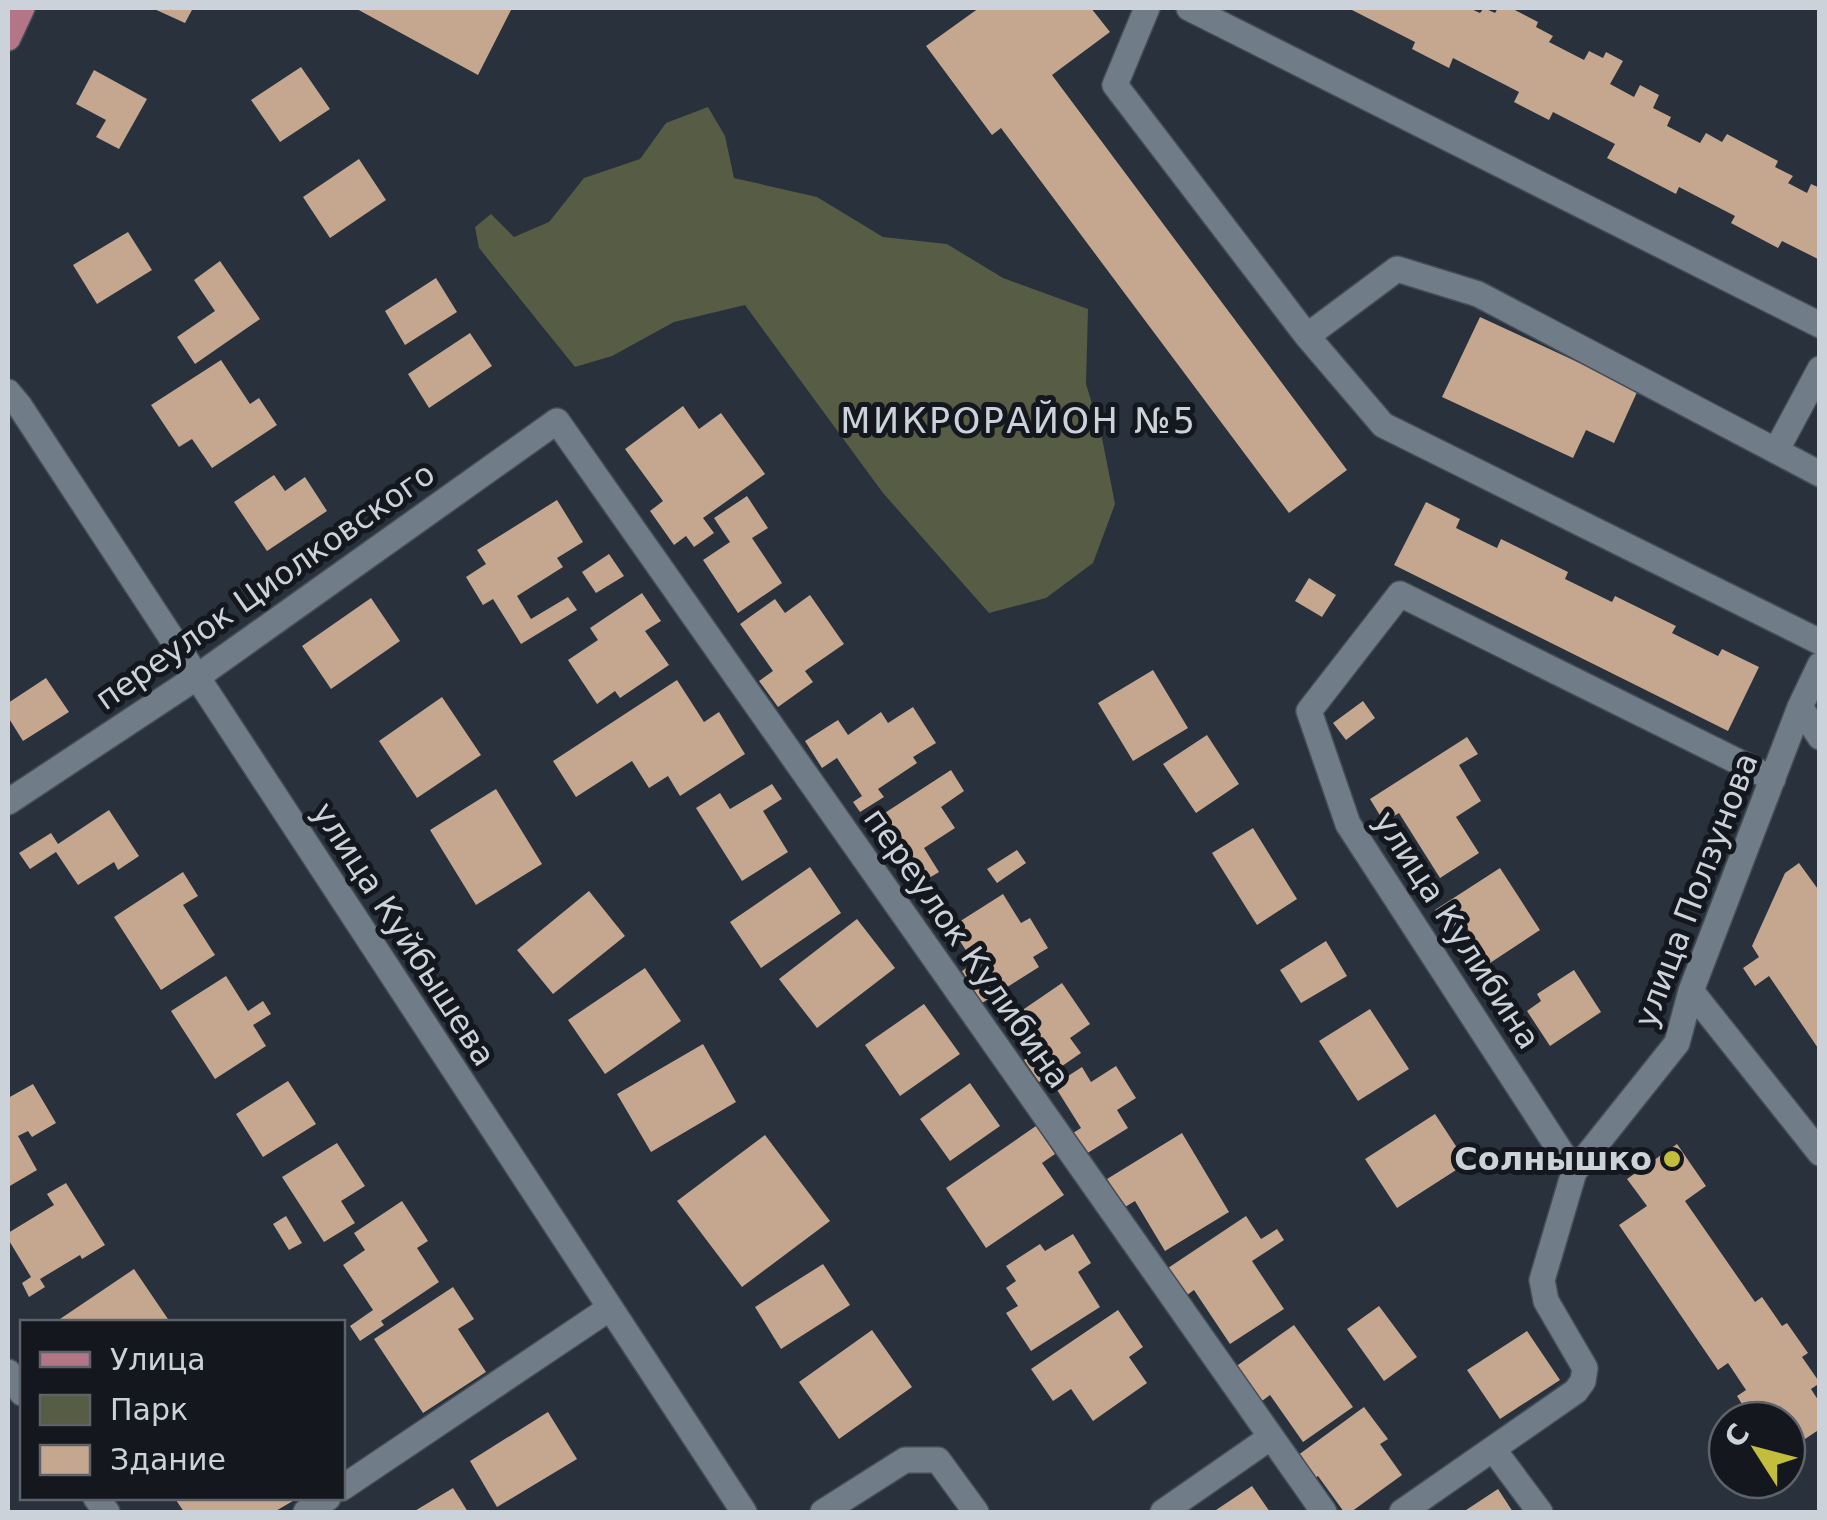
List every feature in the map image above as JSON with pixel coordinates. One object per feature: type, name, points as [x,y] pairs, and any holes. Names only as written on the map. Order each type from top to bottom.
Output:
[{"type":"main road","points":[[8,38],[22,8]]},
{"type":"street","points":[[1147,8],[1115,85],[1307,336],[1383,425],[1820,642]]},
{"type":"street","points":[[1189,8],[1820,325]]},
{"type":"street","points":[[1307,336],[1396,270],[1478,294],[1820,474]]},
{"type":"street","points":[[1776,451],[1820,369]]},
{"type":"street","name":"улица Куйбышева","points":[[8,392],[744,1512]]},
{"type":"street","name":"переулок Циолковского","points":[[8,802],[197,677],[558,421]]},
{"type":"street","name":"переулок Кулибина","points":[[558,421],[1324,1512]]},
{"type":"street","name":"улица Кулибина","points":[[1574,1172],[1348,824],[1310,712],[1400,594],[1773,779]]},
{"type":"street","name":"улица Ползунова","points":[[1574,1172],[1677,1043],[1691,991],[1800,707],[1820,666]]},
{"type":"street","points":[[1800,707],[1820,736]]},
{"type":"street","points":[[1691,991],[1820,1152]]},
{"type":"street","points":[[1402,1512],[1576,1391],[1583,1381],[1585,1368],[1546,1301],[1542,1280],[1574,1172]]},
{"type":"street","points":[[345,1486],[610,1308]]},
{"type":"street","points":[[1162,1512],[1271,1437]]},
{"type":"street","points":[[1493,1449],[1540,1512]]},
{"type":"street","points":[[824,1512],[905,1460],[938,1460],[976,1512]]},
{"type":"green space","points":[[708,107],[725,136],[734,178],[817,197],[883,237],[947,244],[1003,278],[1088,309],[1086,384],[1101,433],[1115,504],[1093,563],[1046,598],[989,613],[883,493],[745,305],[674,322],[612,356],[575,367],[479,248],[475,227],[491,214],[514,237],[549,222],[584,178],[640,159],[666,123]]},
{"type":"building","points":[[152,8],[193,8],[185,23]]},
{"type":"building","points":[[355,8],[512,8],[478,75]]},
{"type":"building","points":[[979,8],[1091,8],[1110,32],[1052,75],[1347,470],[1289,513],[1001,128],[992,135],[926,46]]},
{"type":"building","points":[[1348,8],[1469,8],[1480,13],[1484,8],[1495,13],[1498,8],[1511,8],[1538,22],[1536,27],[1553,36],[1549,42],[1584,60],[1589,51],[1603,58],[1606,52],[1623,61],[1610,84],[1634,97],[1640,85],[1659,95],[1653,108],[1671,117],[1667,126],[1700,143],[1706,133],[1722,142],[1727,134],[1778,161],[1775,167],[1793,176],[1788,183],[1807,193],[1811,184],[1820,188],[1820,260],[1782,241],[1778,248],[1731,223],[1735,216],[1679,187],[1676,194],[1607,158],[1615,144],[1553,112],[1549,120],[1514,102],[1519,92],[1453,58],[1449,68],[1412,49],[1415,42]]},
{"type":"building","points":[[301,67],[330,109],[280,142],[251,100]]},
{"type":"building","points":[[94,70],[147,99],[119,149],[96,137],[106,120],[76,104]]},
{"type":"building","points":[[359,159],[386,200],[330,238],[303,197]]},
{"type":"building","points":[[128,232],[152,270],[97,304],[73,265]]},
{"type":"building","points":[[220,261],[260,319],[195,364],[177,337],[215,311],[194,280]]},
{"type":"building","points":[[436,278],[457,312],[405,345],[385,311]]},
{"type":"building","points":[[1480,317],[1638,390],[1614,443],[1586,430],[1573,458],[1442,397]]},
{"type":"building","points":[[470,333],[492,366],[429,408],[408,374]]},
{"type":"building","points":[[221,360],[250,404],[259,398],[277,425],[212,468],[192,439],[179,447],[151,405]]},
{"type":"building","points":[[683,406],[699,429],[721,413],[765,474],[703,518],[714,533],[694,547],[686,536],[674,545],[650,511],[663,501],[625,449]]},
{"type":"building","points":[[274,475],[285,491],[305,477],[327,511],[267,551],[234,502]]},
{"type":"building","points":[[747,496],[768,528],[752,538],[782,583],[738,613],[703,560],[730,542],[714,518]]},
{"type":"building","points":[[557,500],[583,542],[557,558],[563,567],[517,596],[531,619],[568,597],[577,610],[521,644],[493,599],[483,605],[466,577],[486,564],[477,550]]},
{"type":"building","points":[[1426,502],[1460,519],[1456,528],[1497,548],[1501,539],[1568,572],[1565,579],[1612,602],[1615,596],[1676,626],[1672,633],[1718,656],[1722,649],[1759,667],[1728,731],[1394,565]]},
{"type":"building","points":[[609,554],[624,576],[596,593],[582,572]]},
{"type":"building","points":[[1309,578],[1336,595],[1322,617],[1295,601]]},
{"type":"building","points":[[642,593],[661,621],[645,631],[669,665],[620,698],[615,691],[597,704],[568,660],[598,640],[590,628]]},
{"type":"building","points":[[810,595],[844,644],[805,671],[813,682],[778,707],[759,681],[773,671],[740,624],[775,599],[785,613]]},
{"type":"building","points":[[371,598],[400,641],[331,689],[302,646]]},
{"type":"building","points":[[1153,670],[1188,728],[1133,761],[1098,703]]},
{"type":"building","points":[[46,678],[69,712],[23,741],[8,717],[8,703]]},
{"type":"building","points":[[677,680],[704,722],[719,712],[745,754],[680,796],[668,776],[649,788],[632,761],[576,797],[553,761]]},
{"type":"building","points":[[442,697],[481,755],[417,798],[379,741]]},
{"type":"building","points":[[1363,701],[1375,718],[1346,740],[1333,723]]},
{"type":"building","points":[[913,707],[936,743],[913,757],[917,763],[878,789],[884,797],[860,812],[853,802],[862,796],[837,758],[822,768],[805,741],[838,720],[848,735],[881,712],[888,723]]},
{"type":"building","points":[[1207,735],[1239,784],[1196,813],[1163,764]]},
{"type":"building","points":[[1467,737],[1478,754],[1459,765],[1481,801],[1456,817],[1479,853],[1440,878],[1399,813],[1384,822],[1370,799]]},
{"type":"building","points":[[951,770],[964,791],[941,807],[955,828],[924,848],[939,872],[911,889],[893,860],[901,855],[877,818]]},
{"type":"building","points":[[772,784],[782,799],[763,811],[788,852],[742,881],[696,808],[720,793],[730,809]]},
{"type":"building","points":[[496,789],[542,864],[476,905],[430,830]]},
{"type":"building","points":[[109,810],[139,856],[118,870],[114,862],[78,885],[56,852],[30,869],[19,853],[51,833],[58,844]]},
{"type":"building","points":[[1253,828],[1297,899],[1257,925],[1212,853]]},
{"type":"building","points":[[1017,850],[1026,863],[997,883],[987,869]]},
{"type":"building","points":[[1799,863],[1820,892],[1820,1051],[1769,976],[1755,986],[1743,968],[1759,957],[1752,946],[1785,873]]},
{"type":"building","points":[[810,867],[841,913],[761,968],[730,922]]},
{"type":"building","points":[[1500,868],[1540,930],[1490,963],[1467,928],[1453,938],[1435,910]]},
{"type":"building","points":[[183,872],[198,896],[183,905],[215,955],[161,990],[114,917]]},
{"type":"building","points":[[589,891],[625,936],[553,994],[517,950]]},
{"type":"building","points":[[1003,894],[1021,923],[1030,918],[1048,948],[1033,957],[1039,967],[982,1003],[962,971],[974,963],[951,927]]},
{"type":"building","points":[[857,919],[895,968],[817,1028],[779,979]]},
{"type":"building","points":[[1326,941],[1347,976],[1301,1003],[1280,970]]},
{"type":"building","points":[[645,968],[681,1021],[605,1074],[568,1020]]},
{"type":"building","points":[[1574,970],[1601,1012],[1550,1046],[1527,1011],[1541,1001],[1537,994]]},
{"type":"building","points":[[226,976],[248,1011],[263,1001],[271,1014],[253,1025],[266,1046],[215,1079],[171,1011]]},
{"type":"building","points":[[1062,983],[1090,1024],[1070,1038],[1081,1053],[1039,1082],[1024,1060],[1034,1053],[1011,1018]]},
{"type":"building","points":[[924,1004],[960,1054],[900,1096],[865,1045]]},
{"type":"building","points":[[1370,1009],[1409,1069],[1358,1101],[1319,1041]]},
{"type":"building","points":[[703,1044],[736,1102],[651,1152],[617,1094]]},
{"type":"building","points":[[1116,1066],[1136,1098],[1117,1110],[1128,1128],[1086,1154],[1073,1133],[1081,1128],[1054,1085],[1082,1067],[1091,1082]]},
{"type":"building","points":[[288,1081],[316,1124],[263,1157],[236,1114]]},
{"type":"building","points":[[970,1083],[1000,1126],[950,1161],[920,1119]]},
{"type":"building","points":[[33,1084],[56,1123],[32,1137],[28,1131],[18,1136],[37,1170],[8,1187],[8,1098]]},
{"type":"building","points":[[1435,1114],[1467,1163],[1397,1208],[1365,1159]]},
{"type":"building","points":[[1036,1126],[1055,1154],[1042,1163],[1064,1195],[986,1248],[946,1188]]},
{"type":"building","points":[[1182,1133],[1229,1212],[1165,1251],[1135,1201],[1125,1207],[1107,1179]]},
{"type":"building","points":[[765,1135],[830,1221],[742,1287],[677,1201]]},
{"type":"building","points":[[337,1143],[365,1186],[341,1201],[355,1223],[324,1242],[282,1177]]},
{"type":"building","points":[[1677,1144],[1706,1186],[1685,1201],[1755,1302],[1762,1297],[1808,1353],[1802,1357],[1820,1383],[1811,1389],[1820,1403],[1820,1429],[1807,1438],[1807,1400],[1740,1400],[1737,1396],[1746,1390],[1728,1363],[1718,1370],[1619,1225],[1647,1206],[1627,1179]]},
{"type":"building","points":[[66,1183],[105,1245],[40,1279],[45,1287],[29,1297],[22,1283],[31,1277],[8,1233],[54,1205],[47,1194]]},
{"type":"building","points":[[402,1201],[428,1241],[417,1248],[439,1282],[381,1321],[384,1325],[360,1341],[350,1326],[373,1310],[343,1265],[365,1250],[354,1233]]},
{"type":"building","points":[[286,1216],[302,1243],[289,1250],[273,1224]]},
{"type":"building","points":[[1246,1216],[1261,1239],[1277,1229],[1284,1240],[1252,1261],[1284,1309],[1230,1344],[1194,1290],[1183,1298],[1165,1270]]},
{"type":"building","points":[[1073,1234],[1091,1263],[1078,1272],[1100,1307],[1031,1351],[1006,1313],[1018,1306],[1006,1288],[1016,1281],[1006,1266],[1040,1244],[1045,1251]]},
{"type":"building","points":[[823,1264],[850,1305],[781,1349],[755,1307]]},
{"type":"building","points":[[134,1269],[169,1320],[61,1320]]},
{"type":"building","points":[[453,1287],[474,1319],[458,1329],[486,1372],[423,1413],[374,1339]]},
{"type":"building","points":[[1379,1306],[1417,1357],[1384,1381],[1347,1329]]},
{"type":"building","points":[[1118,1310],[1143,1347],[1129,1357],[1147,1383],[1093,1421],[1071,1389],[1053,1401],[1031,1369]]},
{"type":"building","points":[[1294,1325],[1353,1407],[1303,1442],[1270,1395],[1254,1407],[1228,1372]]},
{"type":"building","points":[[872,1330],[912,1387],[839,1439],[799,1382]]},
{"type":"building","points":[[1527,1331],[1560,1380],[1500,1419],[1467,1370]]},
{"type":"building","points":[[1364,1407],[1388,1439],[1380,1444],[1402,1475],[1351,1512],[1344,1512],[1318,1476],[1306,1484],[1290,1461]]},
{"type":"building","points":[[548,1412],[577,1459],[497,1507],[470,1461]]},
{"type":"building","points":[[1252,1486],[1270,1512],[1213,1512]]},
{"type":"building","points":[[453,1488],[468,1512],[413,1512]]},
{"type":"building","points":[[1498,1489],[1513,1512],[1463,1512]]},
{"type":"building","points":[[176,1500],[295,1500],[274,1512],[184,1512]]},
{"type":"place","name":"Солнышко","points":[[1672,1159]]},
{"type":"district","name":"МИКРОРАЙОН №5","points":[[1019,421]]}]
